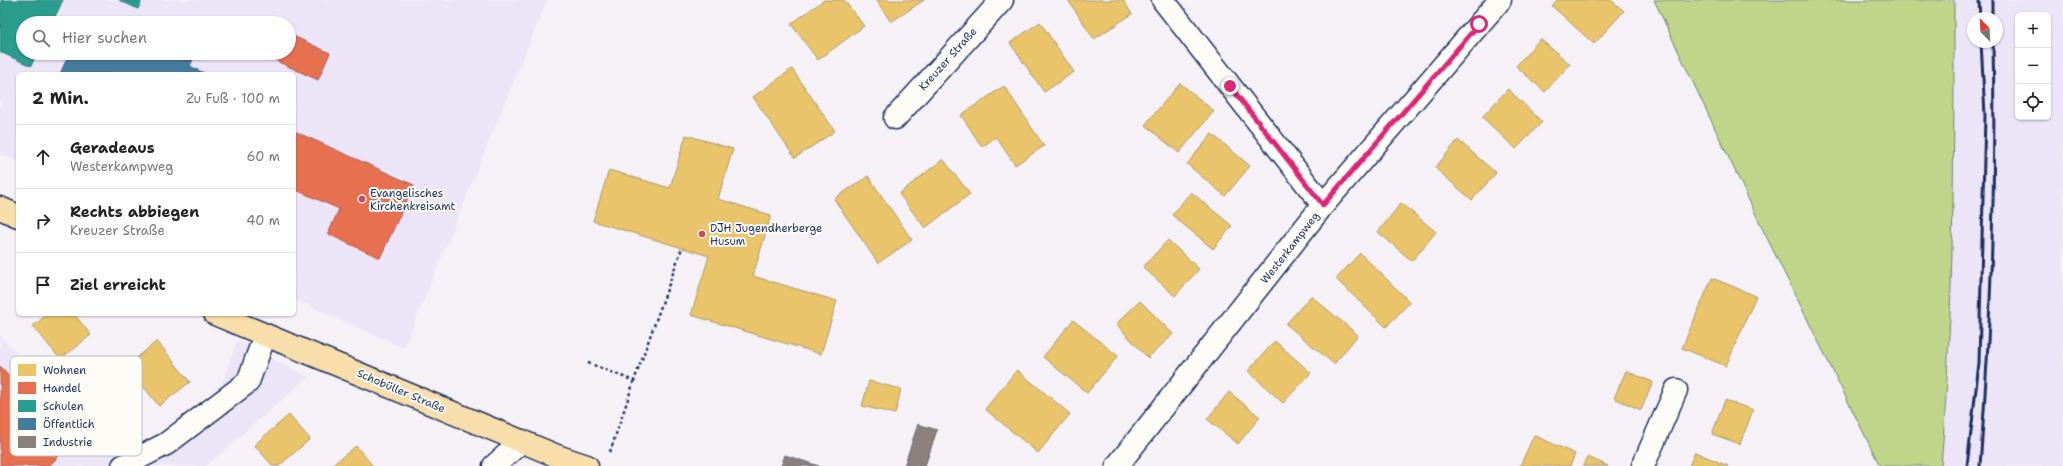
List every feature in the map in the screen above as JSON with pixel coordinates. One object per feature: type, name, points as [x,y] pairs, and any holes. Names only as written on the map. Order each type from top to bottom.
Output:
[{"type":"main road","points":[[0,208],[16,215]]},
{"type":"main road","name":"Schobüller Straße","points":[[220,316],[522,441],[587,466]]},
{"type":"street","name":"Kreuzer Straße","points":[[895,118],[1002,0]]},
{"type":"street","points":[[1163,0],[1323,205]]},
{"type":"street","name":"Westerkampweg","points":[[1117,466],[1323,205],[1500,0]]},
{"type":"street","points":[[123,466],[166,444],[248,382],[265,335]]},
{"type":"street","points":[[1643,466],[1676,390]]},
{"type":"street","points":[[494,466],[522,441]]},
{"type":"path","points":[[608,459],[634,381],[682,248]]},
{"type":"path","points":[[588,363],[634,381]]},
{"type":"shaded area","points":[[0,0],[547,0],[404,348],[296,300],[296,72],[16,72],[16,160],[0,154]]},
{"type":"shaded area","points":[[1954,0],[2063,0],[2063,466],[1941,466],[1949,371],[1954,166]]},
{"type":"shaded area","points":[[0,336],[20,356],[10,356],[10,456],[118,456],[121,459],[126,456],[142,456],[142,446],[217,399],[237,341],[308,377],[206,466],[0,466]]},
{"type":"green space","points":[[1654,0],[1954,0],[1951,292],[1949,350],[1941,466],[1880,466],[1765,234]]},
{"type":"building: Wohnen","points":[[824,0],[844,0],[864,26],[818,60],[791,24]]},
{"type":"building: Wohnen","points":[[876,0],[924,0],[891,22]]},
{"type":"building: Wohnen","points":[[1068,0],[1123,0],[1132,14],[1094,39]]},
{"type":"building: Wohnen","points":[[1557,0],[1611,0],[1624,11],[1594,44],[1552,6]]},
{"type":"building: Wohnen","points":[[1040,22],[1074,72],[1044,92],[1010,43]]},
{"type":"building: Wohnen","points":[[1540,39],[1570,64],[1545,92],[1516,66]]},
{"type":"building: Wohnen","points":[[792,69],[835,131],[795,158],[753,97]]},
{"type":"building: Wohnen","points":[[1180,83],[1214,111],[1179,153],[1145,125]]},
{"type":"building: Wohnen","points":[[1004,86],[1044,146],[1015,165],[996,137],[982,147],[961,115]]},
{"type":"building: Wohnen","points":[[1508,89],[1542,122],[1516,149],[1482,117]]},
{"type":"building: Wohnen","points":[[1212,134],[1250,166],[1225,196],[1187,164]]},
{"type":"building: Wohnen","name":"DJH Jugendherberge Husum","points":[[686,135],[733,149],[718,199],[771,215],[753,276],[837,301],[821,354],[691,315],[709,256],[593,221],[609,170],[670,188]]},
{"type":"building: Wohnen","points":[[1458,140],[1496,173],[1472,200],[1435,168]]},
{"type":"building: Wohnen","points":[[943,159],[970,194],[925,228],[899,194]]},
{"type":"building: Wohnen","points":[[868,176],[912,240],[878,263],[834,199]]},
{"type":"building: Wohnen","points":[[1191,192],[1232,226],[1213,249],[1172,215]]},
{"type":"building: Wohnen","points":[[1401,203],[1436,232],[1412,261],[1378,232]]},
{"type":"building: Wohnen","points":[[1168,240],[1199,269],[1175,296],[1143,267]]},
{"type":"building: Wohnen","points":[[1360,253],[1410,302],[1386,327],[1336,279]]},
{"type":"building: Wohnen","points":[[1712,278],[1756,296],[1726,366],[1682,348]]},
{"type":"building: Wohnen","points":[[1311,296],[1358,335],[1334,364],[1286,324]]},
{"type":"building: Wohnen","points":[[1140,301],[1173,334],[1148,358],[1116,324]]},
{"type":"building: Wohnen","points":[[46,316],[76,316],[91,335],[64,356],[58,356],[33,326]]},
{"type":"building: Wohnen","points":[[1073,320],[1118,356],[1087,393],[1043,357]]},
{"type":"building: Wohnen","points":[[157,341],[190,382],[159,406],[142,385],[142,356],[139,356]]},
{"type":"building: Wohnen","points":[[1275,341],[1311,373],[1283,403],[1248,371]]},
{"type":"building: Wohnen","points":[[1017,370],[1070,414],[1038,453],[985,409]]},
{"type":"building: Wohnen","points":[[1626,371],[1653,382],[1641,410],[1614,398]]},
{"type":"building: Wohnen","points":[[869,381],[901,389],[895,414],[862,406]]},
{"type":"building: Wohnen","points":[[1229,392],[1260,417],[1238,444],[1207,419]]},
{"type":"building: Wohnen","points":[[1725,400],[1753,410],[1740,444],[1712,434]]},
{"type":"building: Wohnen","points":[[289,415],[310,439],[279,466],[273,466],[254,445]]},
{"type":"building: Wohnen","points":[[1534,435],[1575,454],[1570,466],[1520,466]]},
{"type":"building: Wohnen","points":[[356,446],[373,466],[331,466]]},
{"type":"building: Wohnen","points":[[1695,452],[1728,466],[1689,466]]},
{"type":"building: Wohnen","points":[[1588,457],[1608,466],[1583,466]]},
{"type":"building: Handel","points":[[296,37],[330,53],[318,80],[274,60],[296,60]]},
{"type":"building: Handel","name":"Evangelisches Kirchenkreisamt","points":[[296,132],[414,185],[380,258],[328,234],[339,209],[296,190]]},
{"type":"building: Handel","points":[[0,366],[10,376],[10,456],[59,456],[49,466],[0,466]]},
{"type":"building: Schulen","points":[[1,0],[63,0],[55,16],[16,16],[16,59],[0,52]]},
{"type":"building: Schulen","points":[[119,0],[142,0],[138,9]]},
{"type":"building: Schulen","points":[[18,60],[34,60],[31,66]]},
{"type":"building: Öffentlich","points":[[66,60],[193,60],[190,66],[202,72],[61,72]]},
{"type":"building: Industrie","points":[[918,424],[937,430],[925,466],[904,466]]},
{"type":"building: Industrie","points":[[785,455],[819,466],[781,466]]},
{"type":"railway","points":[[1979,0],[1980,12]]},
{"type":"railway","points":[[1992,0],[1992,12]]},
{"type":"railway","points":[[1967,466],[1979,363],[1985,115],[1981,48]]},
{"type":"railway","points":[[1980,466],[1992,254],[1994,148],[1993,48]]},
{"type":"place","name":"Evangelisches Kirchenkreisamt","points":[[362,199]]},
{"type":"place","name":"DJH Jugendherberge Husum","points":[[702,234]]},
{"type":"route","points":[[1230,86],[1323,205],[1479,24]]}]
